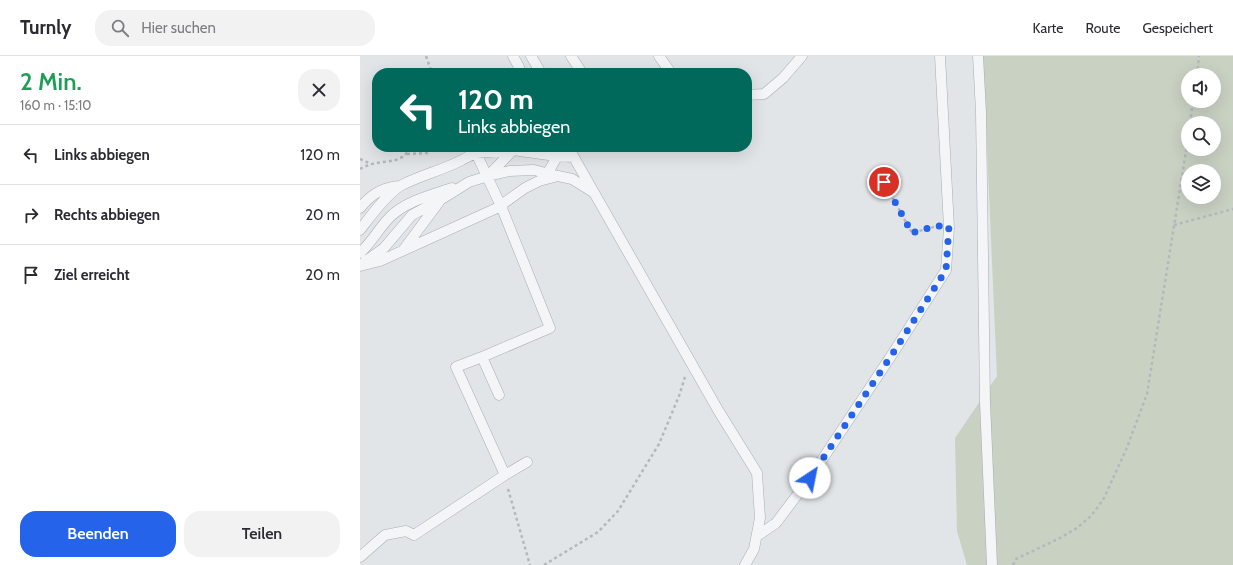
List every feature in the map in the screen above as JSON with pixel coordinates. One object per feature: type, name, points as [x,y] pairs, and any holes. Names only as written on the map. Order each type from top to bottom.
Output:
[{"type":"lane","points":[[513,56],[519,68]]},
{"type":"lane","points":[[531,56],[538,68]]},
{"type":"lane","points":[[571,56],[579,68]]},
{"type":"lane","points":[[659,56],[667,68]]},
{"type":"lane","points":[[752,96],[764,94],[783,78],[802,56]]},
{"type":"lane","points":[[757,536],[776,523],[810,478],[946,270],[949,226],[940,56]]},
{"type":"lane","points":[[978,56],[981,120],[985,402],[992,565]]},
{"type":"lane","points":[[360,230],[386,199],[400,186],[412,180],[447,168],[475,152]]},
{"type":"lane","points":[[480,152],[550,328],[456,367],[505,475]]},
{"type":"lane","points":[[488,176],[512,152]]},
{"type":"lane","points":[[539,181],[547,174],[560,152],[574,157]]},
{"type":"lane","points":[[571,152],[723,417],[757,473],[760,518],[754,549],[744,565]]},
{"type":"lane","points":[[360,253],[390,217],[405,206],[488,176],[509,171],[534,170],[572,179],[594,193]]},
{"type":"lane","points":[[360,266],[380,261],[452,229],[501,206],[525,188],[539,181],[558,176]]},
{"type":"lane","points":[[360,266],[384,248],[412,215],[469,182]]},
{"type":"lane","points":[[360,208],[364,201],[388,187],[400,186]]},
{"type":"lane","points":[[403,250],[440,200]]},
{"type":"lane","points":[[482,357],[499,395]]},
{"type":"lane","points":[[360,557],[384,535],[406,531],[414,535],[527,462]]},
{"type":"path","points":[[426,56],[430,68]]},
{"type":"path","points":[[1198,68],[1199,56]]},
{"type":"path","points":[[360,169],[371,164],[395,160],[407,154],[428,152]]},
{"type":"path","points":[[1013,565],[1016,559],[1060,538],[1077,528],[1091,516],[1106,493],[1126,450],[1147,394],[1185,156]]},
{"type":"path","points":[[360,159],[371,164]]},
{"type":"path","points":[[884,182],[912,233],[935,226],[949,226]]},
{"type":"path","points":[[1174,225],[1233,209]]},
{"type":"path","points":[[544,565],[598,532],[618,511],[659,444],[686,373],[690,379]]},
{"type":"path","points":[[505,475],[508,492],[530,565]]},
{"type":"shaded area","points":[[983,56],[1233,56],[1233,565],[967,565],[957,531],[955,438],[997,376]]},
{"type":"route","points":[[810,478],[946,270],[949,226],[935,226],[912,233],[884,182]]}]
